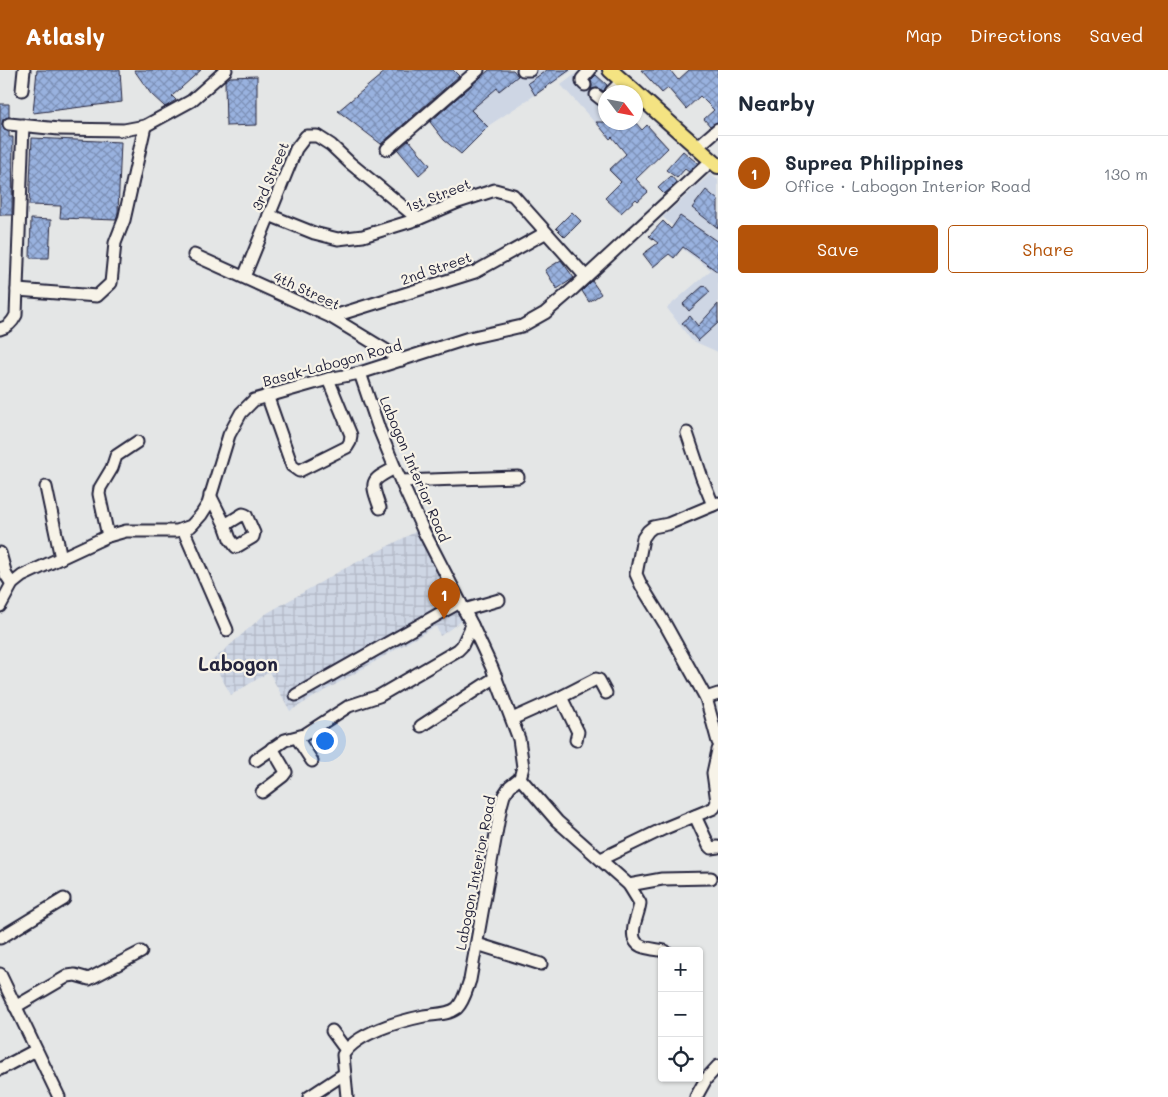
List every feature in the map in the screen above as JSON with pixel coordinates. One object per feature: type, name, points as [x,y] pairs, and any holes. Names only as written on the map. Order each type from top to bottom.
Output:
[{"type":"main road","points":[[610,70],[626,85]]},
{"type":"main road","points":[[643,100],[715,164]]},
{"type":"street","points":[[22,90],[24,70]]},
{"type":"street","points":[[9,124],[59,129],[124,130],[145,126],[191,101],[226,70]]},
{"type":"street","points":[[387,148],[478,70]]},
{"type":"street","points":[[523,70],[530,70]]},
{"type":"street","points":[[585,85],[582,79],[590,70]]},
{"type":"street","points":[[618,85],[622,81]]},
{"type":"street","points":[[0,329],[6,328],[16,315],[24,125]]},
{"type":"street","points":[[17,290],[97,296],[111,284],[115,243],[124,220],[145,126]]},
{"type":"street","points":[[696,148],[718,129]]},
{"type":"street","name":"3rd Street","points":[[244,277],[296,149],[306,136],[317,136],[331,145],[418,219]]},
{"type":"street","name":"Basak-Labogon Road","points":[[183,529],[191,526],[201,515],[210,495],[229,435],[241,413],[254,400],[328,379],[360,373],[469,338],[522,326],[545,313],[715,164]]},
{"type":"street","name":"1st Street","points":[[269,215],[314,234],[338,239],[363,236],[418,219],[458,202],[495,190],[513,195],[586,277]]},
{"type":"street","name":"2nd Street","points":[[332,317],[475,272],[545,233]]},
{"type":"street","name":"4th Street","points":[[194,255],[332,317],[402,360]]},
{"type":"street","name":"Labogon Interior Road","points":[[346,1050],[364,1035],[423,1016],[447,1013],[457,1008],[462,1002],[470,980],[501,806],[504,795],[510,786],[520,778],[524,768],[519,739],[496,677],[472,625],[423,530],[395,468],[379,429],[360,373]]},
{"type":"street","points":[[267,396],[292,466],[299,472],[347,447],[350,442],[351,435],[328,379]]},
{"type":"street","points":[[687,433],[702,478],[716,504],[668,524],[654,527],[648,531],[642,538],[636,574],[706,698],[717,736]]},
{"type":"street","points":[[108,536],[98,494],[112,468],[116,456],[137,442]]},
{"type":"street","points":[[380,508],[373,489],[375,482],[378,477],[395,468]]},
{"type":"street","points":[[401,481],[518,477]]},
{"type":"street","points":[[46,487],[61,558]]},
{"type":"street","points":[[210,495],[225,525]]},
{"type":"street","points":[[0,606],[12,584],[22,576],[108,536],[126,530],[177,531],[183,529],[227,630]]},
{"type":"street","points":[[0,553],[6,575],[12,584]]},
{"type":"street","points":[[296,695],[462,606],[499,600]]},
{"type":"street","points":[[256,760],[285,740],[304,735],[349,706],[379,696],[458,650],[462,646],[472,625]]},
{"type":"street","points":[[421,726],[496,677]]},
{"type":"street","points":[[512,719],[596,679],[599,680],[606,693]]},
{"type":"street","points":[[706,698],[718,694]]},
{"type":"street","points":[[561,697],[578,732],[576,740]]},
{"type":"street","points":[[297,738],[312,761]]},
{"type":"street","points":[[262,792],[286,772],[272,748]]},
{"type":"street","points":[[601,859],[663,829],[714,808],[716,805],[715,773],[718,750]]},
{"type":"street","points":[[520,778],[557,821],[629,885],[640,903],[634,926],[633,940],[639,945],[658,949]]},
{"type":"street","points":[[695,816],[709,846],[711,848],[718,847]]},
{"type":"street","points":[[629,885],[662,879],[711,878]]},
{"type":"street","points":[[0,938],[64,899]]},
{"type":"street","points":[[477,944],[541,964]]},
{"type":"street","points":[[15,1006],[68,976],[75,975],[89,979],[141,952]]},
{"type":"street","points":[[0,974],[59,1097]]},
{"type":"street","points":[[332,1031],[346,1050],[343,1055],[347,1097]]},
{"type":"street","points":[[0,1069],[36,1050]]},
{"type":"street","points":[[696,1097],[706,1080],[718,1066]]},
{"type":"street","points":[[309,1097],[344,1074]]},
{"type":"shaded area","points":[[487,70],[573,70],[485,128],[457,98]]},
{"type":"shaded area","points":[[581,70],[592,70],[608,85],[598,85],[597,125],[561,85]]},
{"type":"shaded area","points":[[710,174],[718,180],[718,352],[691,340],[667,308],[711,270],[669,239],[676,229],[663,217]]},
{"type":"shaded area","points":[[419,530],[463,620],[440,636],[436,626],[290,711],[269,672],[231,695],[212,661],[264,615],[340,571]]},
{"type":"building","points":[[37,70],[120,70],[122,102],[33,113]]},
{"type":"building","points":[[134,70],[201,70],[172,96],[176,100],[165,107],[151,94]]},
{"type":"building","points":[[387,70],[453,70],[459,76],[381,144],[338,111]]},
{"type":"building","points":[[489,70],[513,70],[518,76],[499,91],[497,88],[471,110],[488,127],[461,154],[444,140],[430,122]]},
{"type":"building","points":[[547,70],[570,70],[535,95],[528,83]]},
{"type":"building","points":[[641,70],[670,70],[678,80],[689,70],[718,70],[718,122],[710,126],[704,119],[714,110],[700,96],[686,109],[668,88],[662,93]]},
{"type":"building","points":[[596,75],[607,85],[598,85],[598,88],[591,90],[591,80]]},
{"type":"building","points":[[257,76],[257,125],[226,126],[225,81],[230,77]]},
{"type":"building","points":[[0,104],[9,104],[9,117],[3,119],[2,124],[4,130],[9,132],[9,137],[13,137],[12,215],[0,215]]},
{"type":"building","points":[[647,125],[668,148],[636,179],[648,192],[638,201],[636,199],[621,213],[605,198],[621,182],[609,170],[626,154],[612,137],[610,139],[603,130],[643,130]]},
{"type":"building","points":[[32,138],[121,142],[118,213],[116,220],[60,218],[61,206],[29,205]]},
{"type":"building","points":[[409,140],[430,165],[419,175],[398,150]]},
{"type":"building","points":[[683,151],[698,163],[689,172],[685,169],[677,178],[666,170]]},
{"type":"building","points":[[671,176],[677,183],[664,194],[658,188]]},
{"type":"building","points":[[706,190],[718,200],[718,228],[692,208]]},
{"type":"building","points":[[572,212],[581,221],[565,237],[556,228]]},
{"type":"building","points":[[680,216],[718,242],[718,272],[683,247],[674,258],[669,254],[653,267],[643,254],[658,243],[649,236],[663,221],[671,229]]},
{"type":"building","points":[[31,219],[51,220],[49,258],[30,258]]},
{"type":"building","points":[[561,260],[574,278],[557,289],[545,270]]},
{"type":"building","points":[[592,281],[601,294],[589,302],[582,291]]},
{"type":"building","points":[[704,285],[710,292],[689,311],[683,304]]},
{"type":"building","points":[[718,304],[718,323],[698,341],[682,323],[690,316],[698,326]]},
{"type":"place","name":"Suprea Philippines","points":[[444,619]]},
{"type":"district","name":"Labogon","points":[[238,663]]}]
